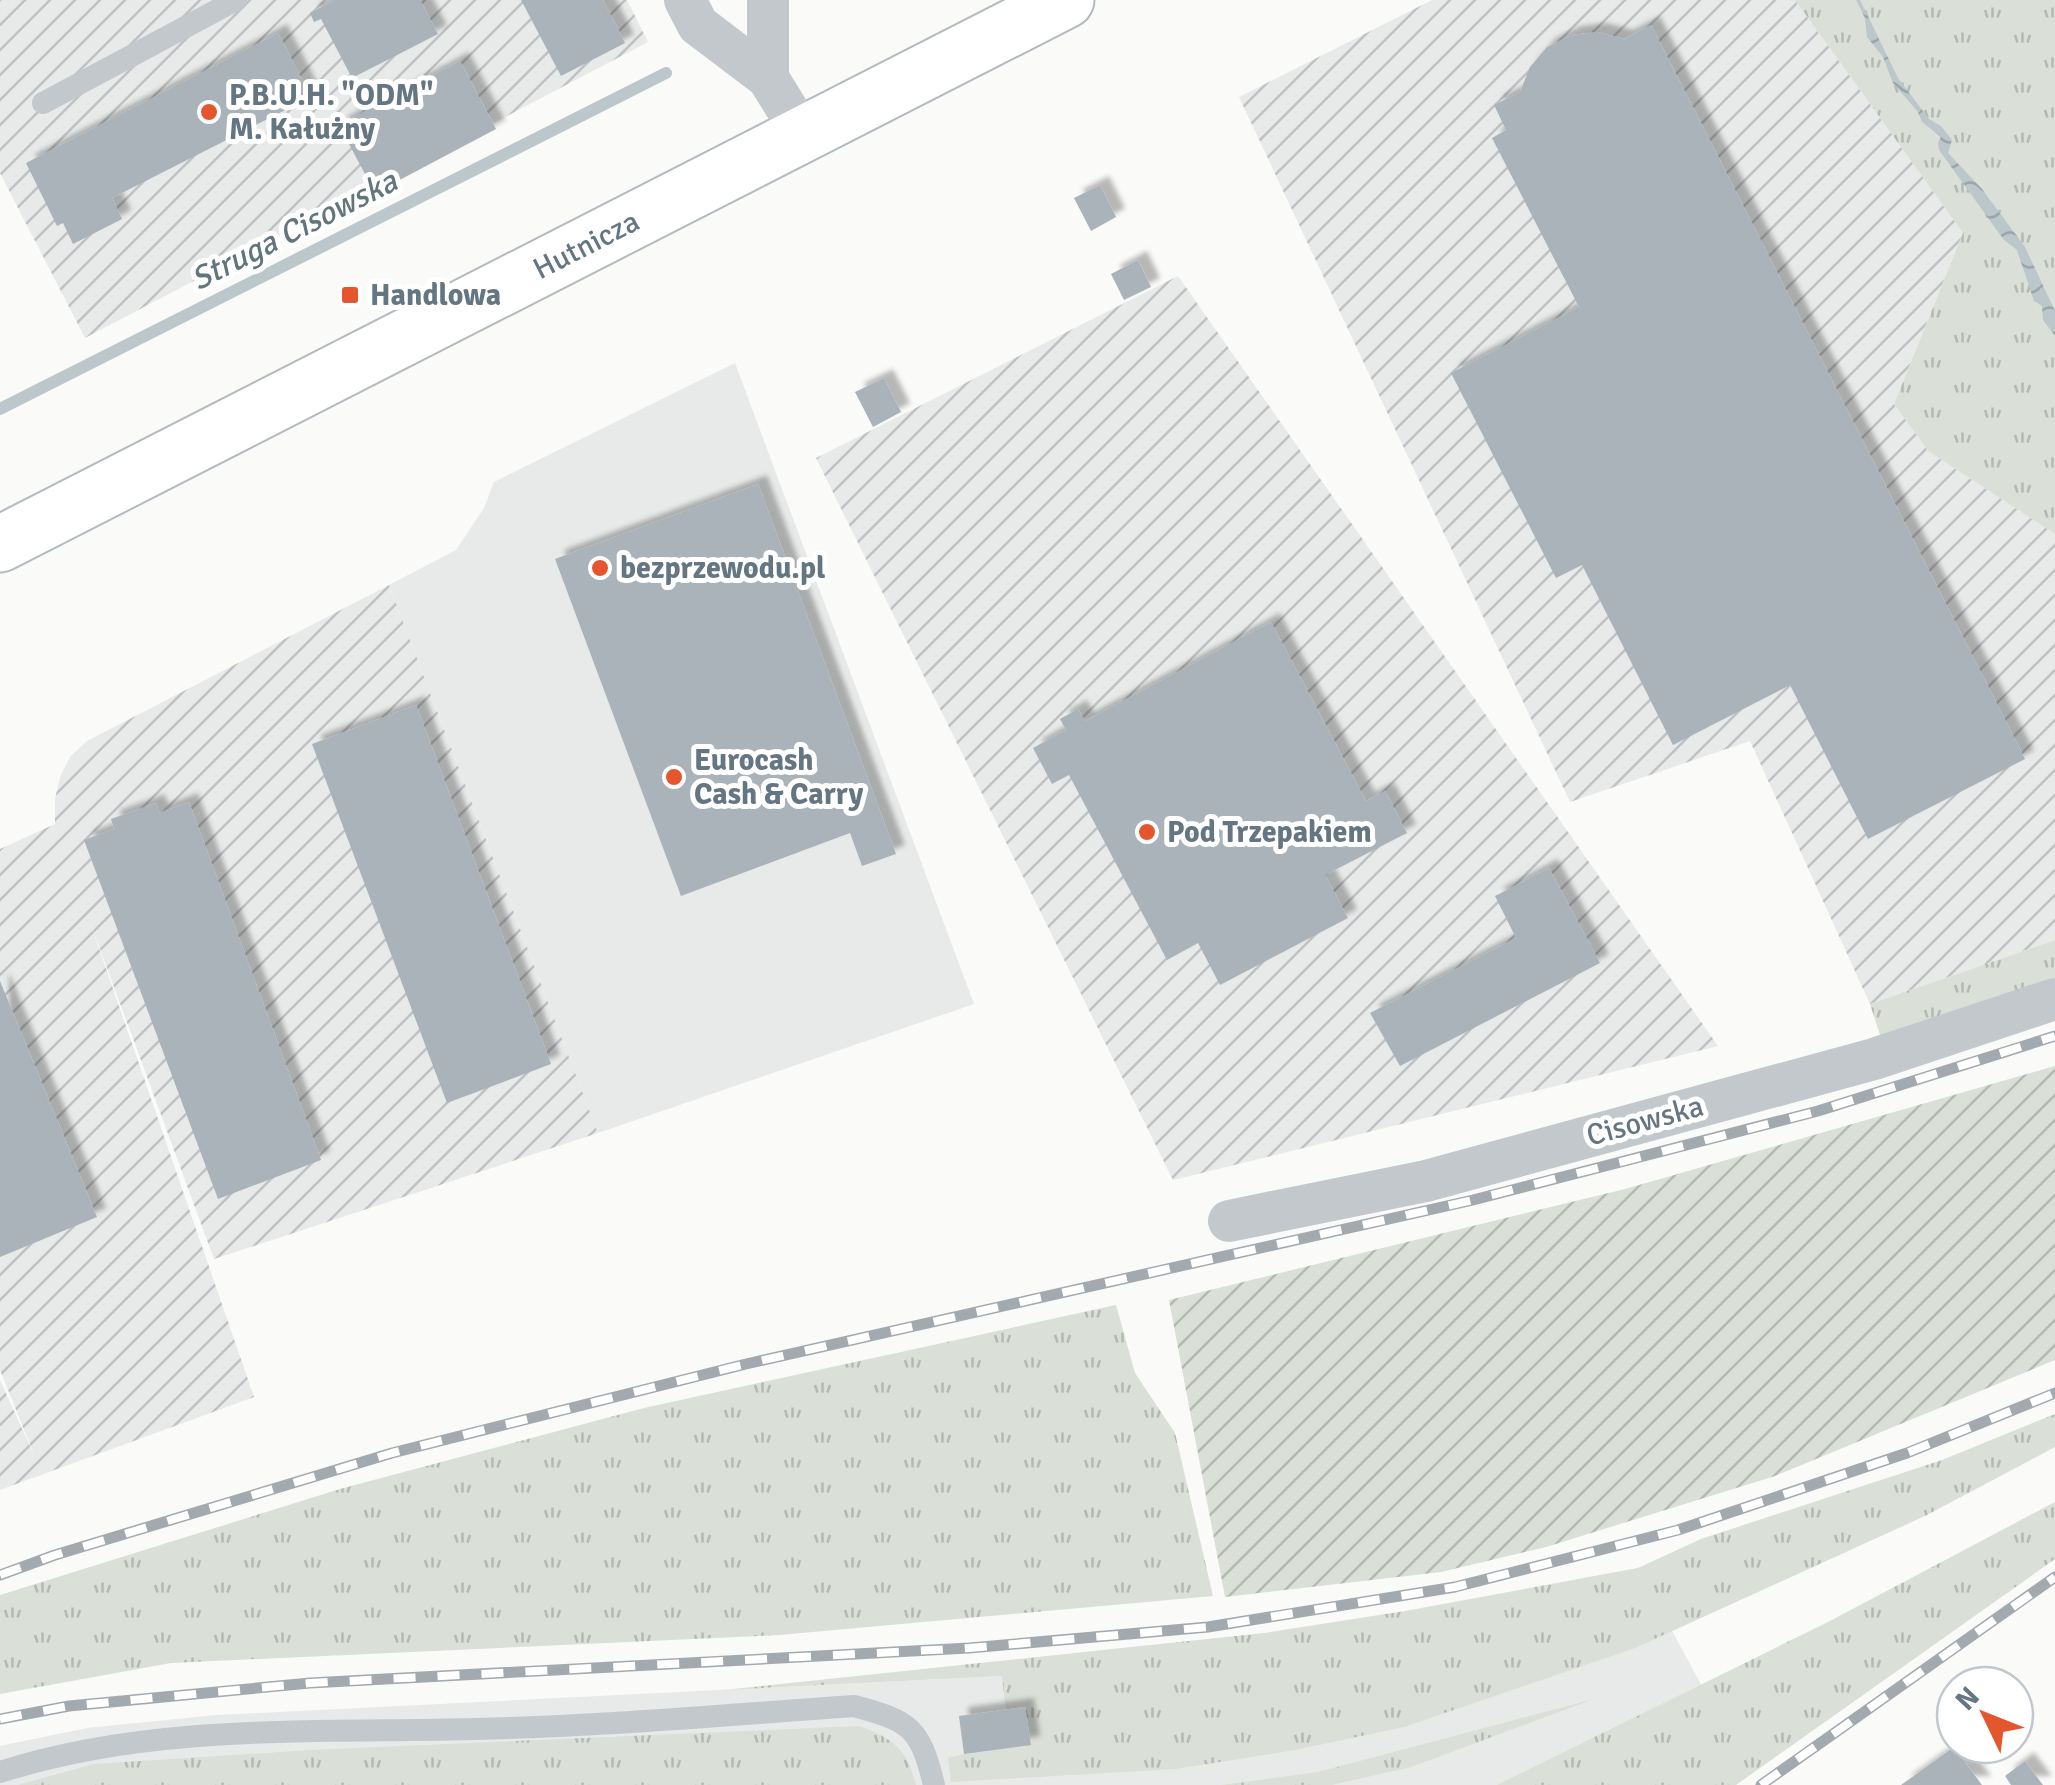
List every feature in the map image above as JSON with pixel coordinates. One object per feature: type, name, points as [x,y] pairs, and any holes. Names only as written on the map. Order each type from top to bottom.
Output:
[{"type":"main road","name":"Hutnicza","points":[[0,544],[1066,0]]},
{"type":"street","points":[[686,0],[698,25],[768,78],[803,135]]},
{"type":"street","points":[[768,0],[768,78]]},
{"type":"street","name":"Cisowska","points":[[1229,1221],[1426,1181],[1874,1059],[2055,999]]},
{"type":"lane","points":[[43,103],[236,0]]},
{"type":"lane","points":[[0,1772],[102,1747],[178,1736],[555,1727],[854,1706],[899,1718],[925,1747],[934,1785]]},
{"type":"shaded area","points":[[0,0],[627,0],[648,42],[85,338],[0,173]]},
{"type":"shaded area","points":[[1432,0],[1795,0],[1963,233],[1894,404],[1928,451],[2055,534],[2055,940],[1870,1004],[1750,741],[1570,802],[1239,97]]},
{"type":"shaded area","points":[[1178,276],[1718,1046],[1173,1180],[816,458]]},
{"type":"shaded area","points":[[735,363],[974,1004],[598,1133],[389,585],[456,550],[484,508],[494,482]]},
{"type":"shaded area","points":[[389,585],[598,1133],[214,1259],[89,919],[254,1397],[0,1490],[0,1380],[35,1457],[0,1370],[0,849],[55,824],[60,777],[70,757],[87,741]]},
{"type":"shaded area","points":[[1638,1568],[1736,1749],[1684,1785],[0,1785],[0,1746],[87,1728],[217,1715],[1002,1676],[1197,1653]]},
{"type":"green space","points":[[1795,0],[2055,0],[2055,534],[1928,451],[1894,404],[1963,233]]},
{"type":"green space","points":[[2055,940],[2055,978],[1881,1038],[1870,1004]]},
{"type":"green space","points":[[2055,1066],[2055,1360],[1775,1476],[1546,1547],[1441,1572],[1225,1597],[1169,1300],[1625,1189]]},
{"type":"green space","points":[[1116,1305],[1135,1373],[1175,1433],[1213,1596],[779,1635],[171,1663],[0,1694],[0,1595],[340,1489],[644,1408]]},
{"type":"green space","points":[[2055,1414],[2055,1447],[1925,1516],[1635,1648],[1404,1727],[1295,1750],[1175,1769],[951,1782],[948,1758],[964,1754],[1006,1710],[1002,1676],[724,1690],[1264,1633],[1638,1568],[1701,1539],[1942,1460]]},
{"type":"green space","points":[[2055,1502],[2055,1559],[1736,1785],[1497,1785],[1828,1622]]},
{"type":"green space","points":[[1594,1699],[1411,1767],[1332,1785],[1222,1785],[1318,1772]]},
{"type":"green space","points":[[859,1726],[897,1747],[908,1762],[916,1785],[18,1785],[94,1764],[311,1750]]},
{"type":"water","points":[[1856,0],[1860,0],[1898,78],[1929,119],[1952,140],[1948,153],[1982,189],[2025,247],[2055,311],[2055,336],[2043,320],[2042,306],[2034,301],[2017,250],[2004,240],[1939,150],[1941,137],[1922,122],[1893,83],[1883,57],[1867,37],[1865,18]]},
{"type":"building","points":[[335,0],[420,0],[438,34],[352,78],[321,19],[314,22],[310,13]]},
{"type":"building","points":[[521,0],[603,0],[625,43],[561,76]]},
{"type":"building","points":[[1651,25],[2025,759],[1868,839],[1790,685],[1673,745],[1582,565],[1556,578],[1451,373],[1579,307],[1492,138],[1506,130],[1494,105],[1520,92],[1530,67],[1547,47],[1572,35],[1598,32],[1624,39]]},
{"type":"building","points":[[278,33],[311,97],[112,198],[122,219],[73,244],[63,223],[57,226],[26,163]]},
{"type":"building","points":[[460,61],[496,129],[375,193],[339,125]]},
{"type":"building","points":[[1100,185],[1116,217],[1091,231],[1074,198]]},
{"type":"building","points":[[1138,260],[1151,287],[1124,300],[1111,274]]},
{"type":"building","points":[[884,378],[901,412],[873,427],[855,392]]},
{"type":"building","points":[[758,484],[896,854],[862,866],[850,833],[681,896],[555,559]]},
{"type":"building","points":[[1271,622],[1366,801],[1385,791],[1407,833],[1325,875],[1348,918],[1220,985],[1198,943],[1167,960],[1069,775],[1052,784],[1033,748],[1066,730],[1060,719],[1078,709],[1085,721]]},
{"type":"building","points":[[416,705],[551,1064],[447,1103],[312,744]]},
{"type":"building","points":[[189,802],[321,1160],[218,1199],[84,840],[114,829],[111,819],[156,803],[159,813]]},
{"type":"building","points":[[1549,868],[1600,963],[1400,1066],[1370,1013],[1516,938],[1495,896]]},
{"type":"building","points":[[0,981],[97,1217],[0,1257]]},
{"type":"building","points":[[1025,1707],[1031,1745],[964,1754],[959,1716]]},
{"type":"building","points":[[1935,1761],[1935,1765],[1967,1765],[1982,1785],[1901,1785]]},
{"type":"building","points":[[2020,1765],[2028,1765],[2043,1785],[2011,1785],[2005,1776]]},
{"type":"waterway","name":"Struga Cisowska","points":[[0,409],[666,73]]},
{"type":"railway","points":[[0,1575],[392,1453],[746,1364],[1473,1200],[1818,1111],[2055,1036]]},
{"type":"railway","points":[[0,1719],[69,1706],[310,1683],[969,1648],[1208,1627],[1455,1587],[1678,1530],[1907,1453],[2055,1393]]},
{"type":"railway","points":[[1761,1785],[2055,1577]]},
{"type":"place","name":"P.B.U.H. \"ODM\" M. Kałużny","points":[[209,112]]},
{"type":"place","name":"Handlowa","points":[[350,295]]},
{"type":"place","name":"bezprzewodu.pl","points":[[600,568]]},
{"type":"place","name":"Eurocash Cash & Carry","points":[[674,777]]},
{"type":"place","name":"Pod Trzepakiem","points":[[1147,832]]}]
